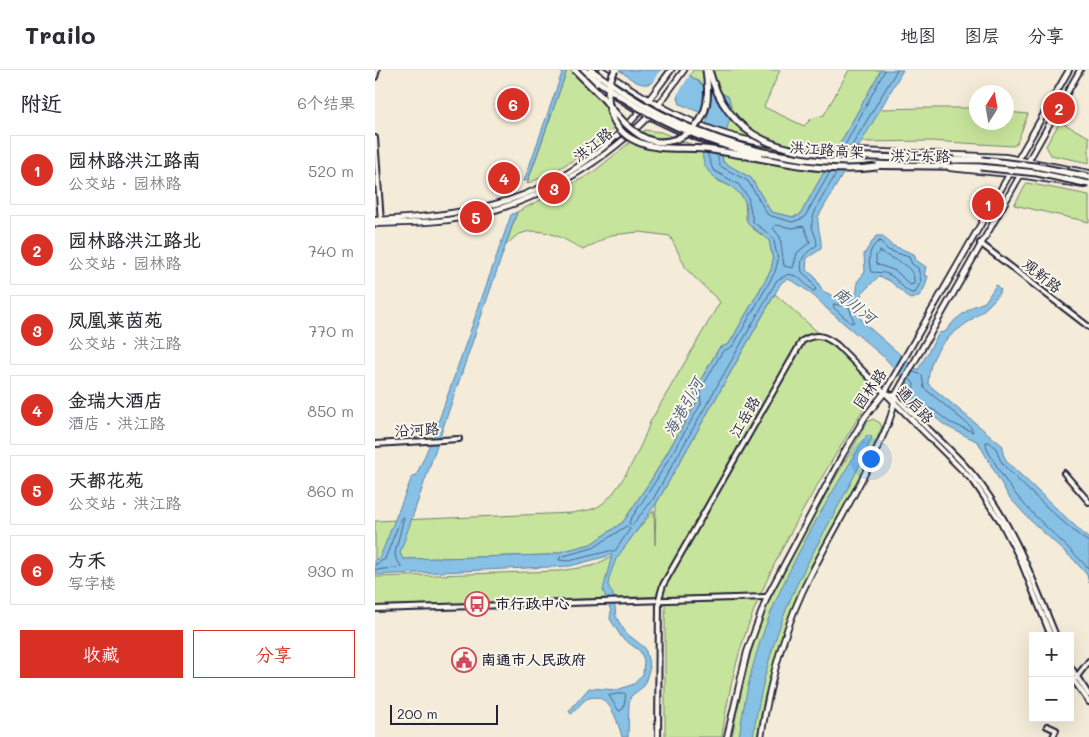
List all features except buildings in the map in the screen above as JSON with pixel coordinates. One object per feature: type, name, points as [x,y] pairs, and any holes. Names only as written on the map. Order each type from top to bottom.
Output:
[{"type":"highway","points":[[575,70],[633,133],[650,141],[676,139],[685,135],[700,120],[708,99],[707,70]]},
{"type":"highway","name":"洪江路高架","points":[[584,70],[646,113],[680,129],[723,145],[796,162],[877,167],[948,166],[1003,169],[1089,185]]},
{"type":"highway","name":"洪江路高架","points":[[591,70],[650,109],[731,144],[801,159],[860,162],[954,160],[1004,162],[1089,177]]},
{"type":"highway","points":[[615,70],[608,90],[610,111],[614,121],[626,135],[644,144],[723,152],[811,168],[858,169],[877,167]]},
{"type":"highway","points":[[707,70],[716,92],[736,120],[759,138],[777,145],[827,153],[917,156],[954,160]]},
{"type":"main road","points":[[579,70],[639,112]]},
{"type":"main road","points":[[602,70],[649,100]]},
{"type":"main road","name":"洪江路","points":[[378,222],[451,215],[485,208],[524,196],[577,169],[624,129],[671,70]]},
{"type":"main road","name":"洪江路","points":[[378,222],[447,220],[494,210],[528,199],[577,174],[648,117],[684,70]]},
{"type":"main road","name":"园林路","points":[[727,737],[747,652],[767,597],[843,454],[865,417],[885,392],[1069,70]]},
{"type":"main road","name":"园林路","points":[[761,737],[769,687],[784,636],[810,576],[852,501],[883,435],[895,396],[980,243],[1080,70]]},
{"type":"main road","name":"洪江东路","points":[[649,100],[705,126],[751,141],[828,152],[950,154],[1018,159],[1089,173]]},
{"type":"main road","name":"洪江东路","points":[[639,112],[702,140],[724,148],[771,160],[823,167],[948,168],[1020,175],[1089,185]]},
{"type":"street","points":[[375,76],[377,70]]},
{"type":"street","points":[[375,138],[378,222]]},
{"type":"street","name":"观新路","points":[[980,243],[1089,326]]},
{"type":"street","name":"江岳路","points":[[658,737],[659,599],[663,585],[802,341],[811,336],[827,337],[885,392]]},
{"type":"street","name":"通启路","points":[[885,392],[895,396],[961,460],[1005,520],[1024,557],[1054,632]]},
{"type":"street","name":"通启路","points":[[885,392],[894,404],[958,464],[985,498],[1001,522],[1020,559],[1049,632]]},
{"type":"street","name":"沿河路","points":[[375,444],[459,439]]},
{"type":"street","points":[[1064,473],[1089,502]]},
{"type":"street","points":[[375,609],[767,597]]},
{"type":"street","points":[[1075,679],[1089,661]]},
{"type":"street","points":[[1072,677],[1089,695]]},
{"type":"street","points":[[1075,679],[1089,702]]},
{"type":"street","points":[[1047,726],[1056,730],[1053,737]]},
{"type":"green space","points":[[567,70],[570,70],[594,92],[615,107],[622,115],[622,120],[589,150],[554,171],[527,184]]},
{"type":"green space","points":[[693,70],[780,70],[764,107],[804,126],[811,119],[824,115],[849,70],[881,70],[800,215],[793,217],[771,212],[751,178],[723,162],[722,150],[731,106],[690,75]]},
{"type":"green space","points":[[969,108],[969,130],[1014,130],[1014,113],[1028,114],[1017,143],[1013,146],[931,141],[860,142],[880,109]]},
{"type":"green space","points":[[1060,122],[1089,137],[1089,163],[1051,155],[1046,146]]},
{"type":"green space","points":[[645,130],[661,132],[702,149],[716,180],[735,188],[745,201],[746,219],[752,228],[769,240],[773,260],[771,270],[729,344],[719,348],[694,391],[697,401],[653,477],[623,522],[591,544],[548,555],[375,560],[375,521],[572,513],[592,509],[603,503],[620,483],[642,444],[650,422],[720,302],[687,270],[670,236],[640,232],[611,235],[583,250],[569,241],[552,234],[535,231],[518,235],[506,245],[517,212],[591,174]]},
{"type":"green space","points":[[1027,183],[1089,195],[1089,222],[1014,205]]},
{"type":"green space","points":[[775,294],[868,377],[873,387],[873,393],[805,507],[760,596],[735,667],[722,737],[665,737],[665,596],[375,606],[375,577],[559,571],[592,566],[618,554],[654,510],[655,545],[656,504]]},
{"type":"green space","points":[[873,419],[880,423],[882,427],[851,498],[793,607],[778,649],[764,698],[757,737],[732,737],[746,671],[766,608],[801,537],[867,422]]},
{"type":"water","points":[[563,70],[567,70],[528,180],[524,181]]},
{"type":"water","name":"南川河","points":[[619,70],[683,70],[705,87],[728,96],[731,112],[723,146],[723,162],[751,178],[771,212],[793,217],[800,215],[881,70],[903,70],[818,217],[821,249],[807,258],[806,270],[814,276],[823,291],[845,302],[855,295],[857,282],[865,272],[864,254],[876,236],[883,236],[891,245],[914,254],[916,260],[926,267],[924,276],[928,276],[924,288],[918,297],[910,299],[890,281],[879,276],[862,293],[855,311],[865,324],[918,370],[939,333],[945,332],[955,320],[972,307],[985,302],[996,285],[1001,290],[991,303],[946,340],[937,351],[931,366],[928,384],[1003,446],[1003,454],[1007,462],[1089,539],[1089,583],[1087,575],[1075,561],[1030,520],[1009,497],[978,442],[946,426],[932,415],[914,408],[909,403],[907,392],[910,386],[885,358],[808,292],[787,279],[781,283],[656,504],[616,559],[609,578],[608,585],[614,597],[616,617],[626,633],[645,648],[650,667],[644,686],[631,696],[629,702],[628,737],[622,737],[608,704],[596,697],[584,701],[571,714],[569,711],[589,688],[617,690],[634,684],[643,674],[644,660],[640,651],[622,638],[610,619],[611,611],[603,590],[612,555],[570,566],[375,575],[375,560],[380,557],[412,477],[416,476],[433,437],[511,215],[517,212],[400,553],[403,559],[548,555],[591,544],[623,522],[653,477],[697,402],[694,392],[719,348],[729,344],[771,270],[773,260],[769,240],[748,224],[744,199],[733,188],[717,179],[709,172],[705,165],[702,148],[708,116],[680,104],[677,95],[655,81],[641,84]]},
{"type":"water","points":[[867,435],[872,437],[865,454],[796,586],[779,628],[766,671],[753,737],[739,737],[753,665],[765,627],[804,542]]},
{"type":"pier","points":[[661,70],[687,70],[691,73],[676,97],[653,83]]},
{"type":"place","name":"方禾","points":[[513,104]]},
{"type":"place","name":"园林路洪江路北","points":[[1059,108]]},
{"type":"place","name":"金瑞大酒店","points":[[504,178]]},
{"type":"place","name":"凤凰莱茵苑","points":[[554,188]]},
{"type":"place","name":"园林路洪江路南","points":[[988,204]]},
{"type":"place","name":"天都花苑","points":[[476,217]]},
{"type":"place","name":"市行政中心","points":[[477,604]]},
{"type":"place","name":"南通市人民政府","points":[[464,660]]},
{"type":"water label","name":"海港引河","points":[[683,407]]}]
